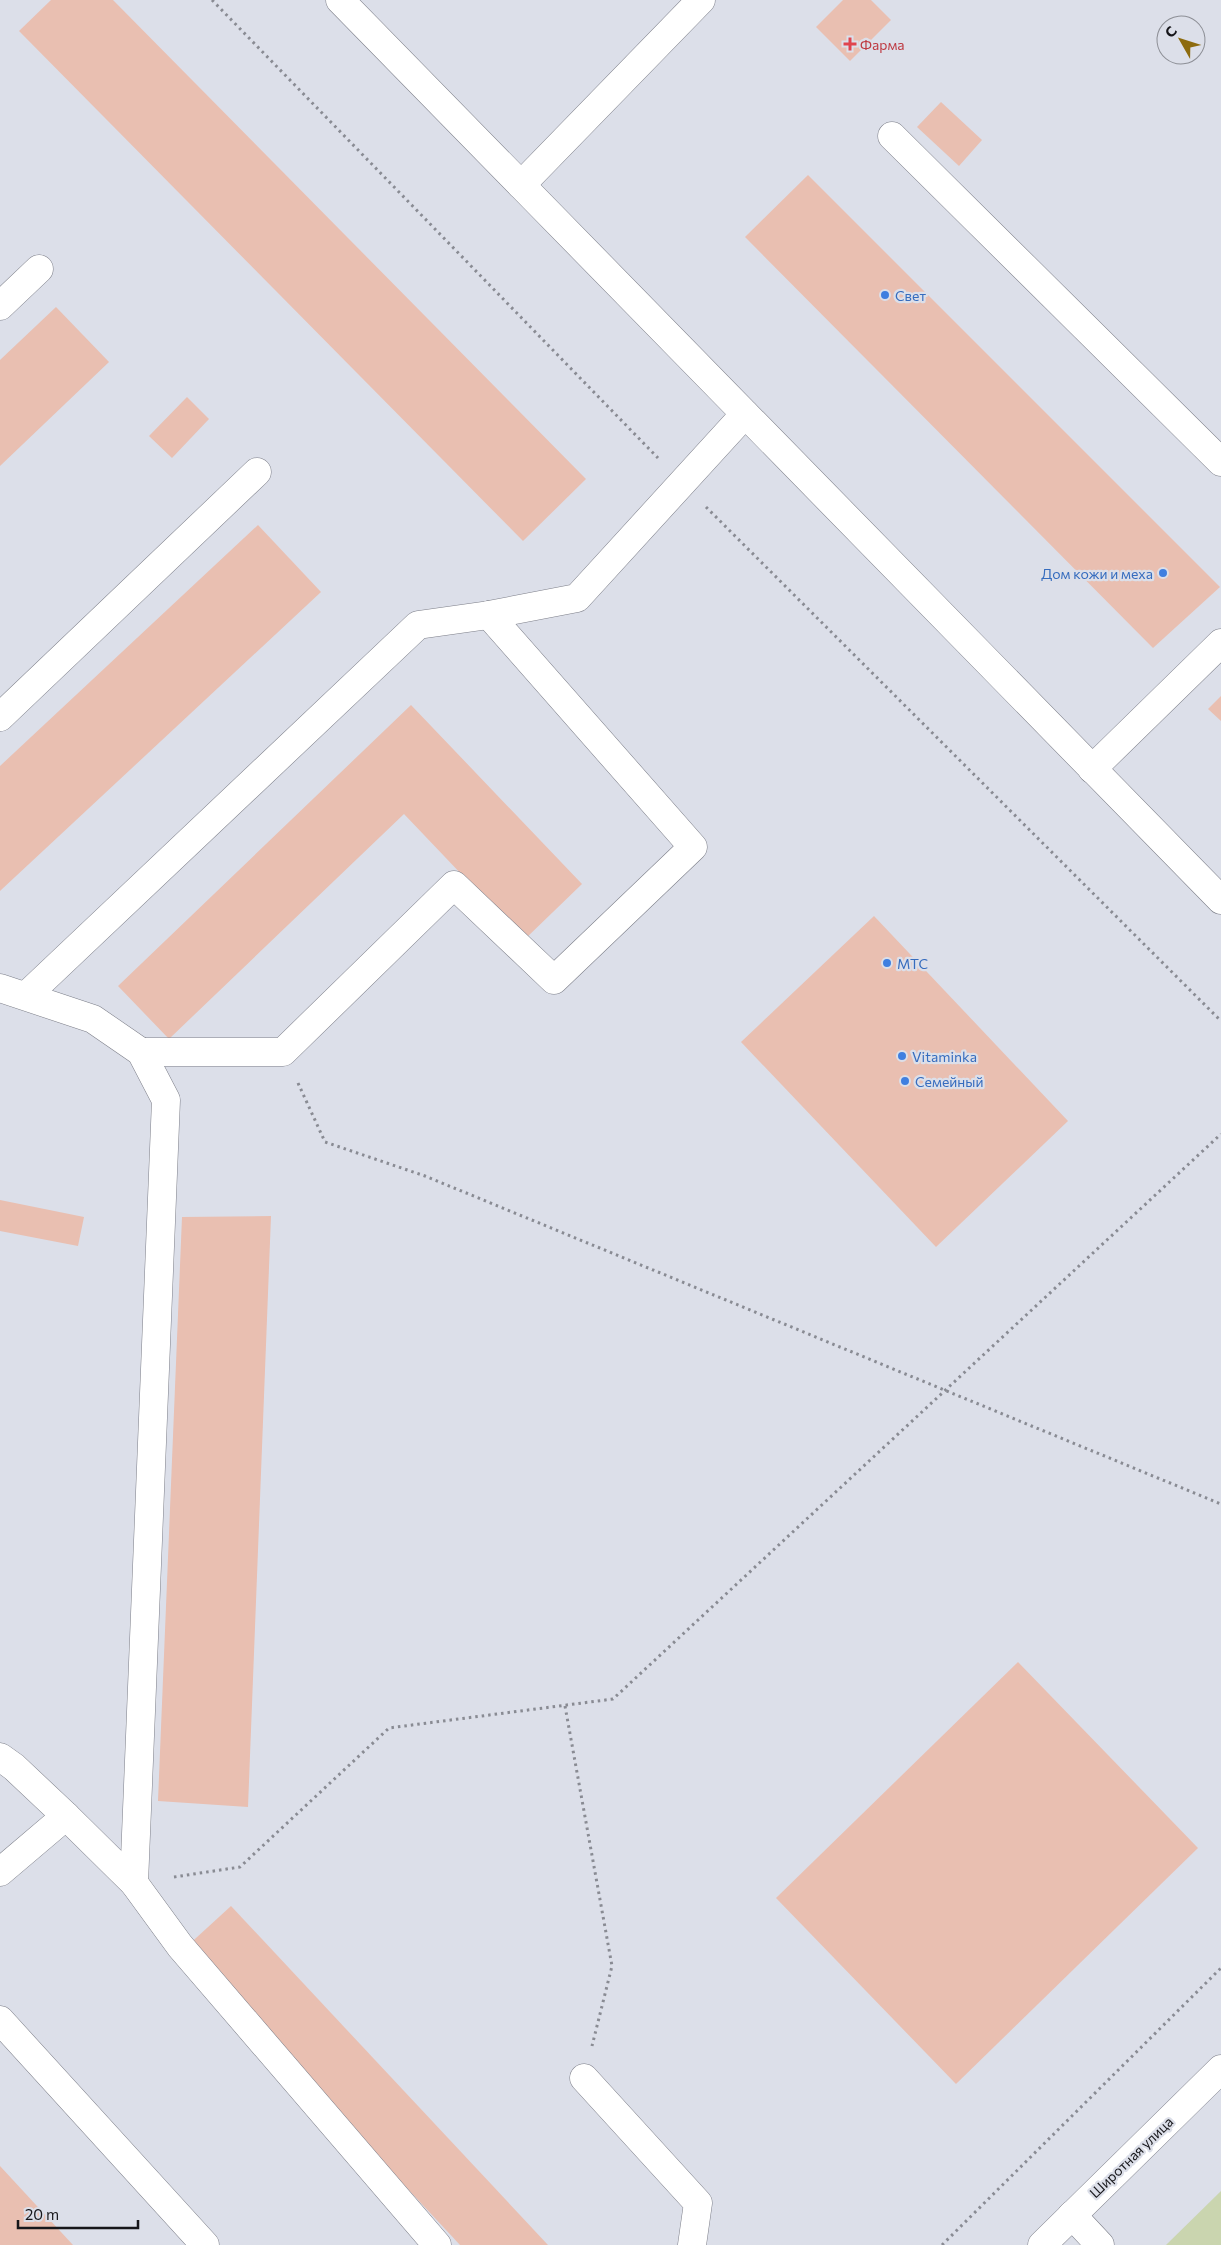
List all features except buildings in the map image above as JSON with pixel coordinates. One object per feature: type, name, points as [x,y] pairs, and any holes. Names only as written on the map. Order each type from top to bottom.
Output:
[{"type":"street","points":[[340,0],[1221,900]]},
{"type":"street","points":[[520,184],[701,0]]},
{"type":"street","points":[[892,136],[1221,462]]},
{"type":"street","points":[[0,306],[39,269]]},
{"type":"street","points":[[27,995],[418,625],[489,615],[577,598],[745,414]]},
{"type":"street","points":[[0,717],[257,472]]},
{"type":"street","points":[[141,1052],[284,1052],[454,886],[554,980],[693,847],[489,615]]},
{"type":"street","points":[[1092,769],[1221,643]]},
{"type":"street","points":[[0,988],[27,995],[93,1019],[141,1052],[166,1100],[134,1883]]},
{"type":"street","points":[[0,1757],[66,1816],[134,1883],[180,1946],[437,2245]]},
{"type":"street","points":[[0,1872],[66,1816]]},
{"type":"street","points":[[0,2020],[205,2245]]},
{"type":"street","name":"Широтная улица","points":[[1042,2245],[1221,2069]]},
{"type":"street","points":[[584,2078],[698,2203],[692,2245]]},
{"type":"street","points":[[1072,2216],[1100,2245]]},
{"type":"path","points":[[212,0],[682,484],[1221,1021]]},
{"type":"path","points":[[284,1052],[325,1142],[425,1176],[1221,1504]]},
{"type":"path","points":[[134,1883],[240,1868],[389,1728],[613,1699],[1221,1134]]},
{"type":"path","points":[[565,1706],[612,1966],[584,2078]]},
{"type":"path","points":[[942,2245],[1221,1968]]},
{"type":"green space","points":[[1221,2191],[1221,2245],[1166,2245]]},
{"type":"place","name":"Фарма","points":[[850,44]]},
{"type":"place","name":"Свет","points":[[885,295]]},
{"type":"place","name":"Дом кожи и меха","points":[[1163,573]]},
{"type":"place","name":"МТС","points":[[887,963]]},
{"type":"place","name":"Vitaminka","points":[[902,1056]]},
{"type":"place","name":"Семейный","points":[[905,1081]]}]
